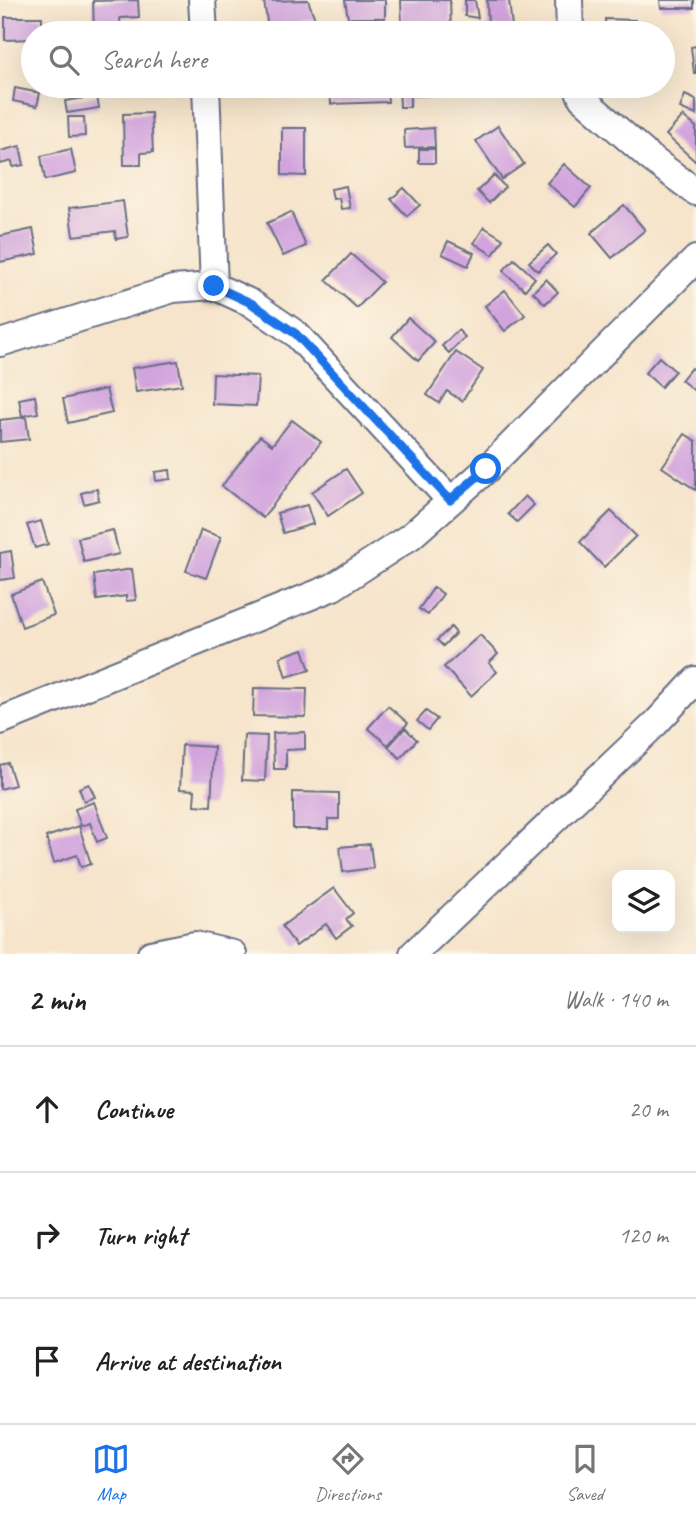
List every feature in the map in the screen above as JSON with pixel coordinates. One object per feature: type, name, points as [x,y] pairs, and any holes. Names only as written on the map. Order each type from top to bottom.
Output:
[{"type":"street","points":[[202,0],[203,21]]},
{"type":"street","points":[[569,0],[570,21]]},
{"type":"street","points":[[206,98],[214,286]]},
{"type":"street","points":[[582,98],[649,157],[696,192]]},
{"type":"street","points":[[0,721],[333,587],[411,536],[496,459],[696,259]]},
{"type":"street","points":[[0,343],[173,289],[214,286],[251,303],[296,334],[450,500]]},
{"type":"street","points":[[414,954],[655,724],[696,680]]},
{"type":"street","points":[[150,954],[195,945],[233,954]]},
{"type":"building","points":[[138,0],[139,17],[120,18],[120,21],[94,21],[93,1]]},
{"type":"building","points":[[308,0],[315,19],[267,21],[264,1]]},
{"type":"building","points":[[345,0],[385,0],[385,18],[348,18]]},
{"type":"building","points":[[401,0],[450,0],[451,21],[402,21]]},
{"type":"building","points":[[465,0],[475,0],[478,18],[465,16]]},
{"type":"building","points":[[487,0],[509,0],[511,21],[488,21]]},
{"type":"building","points":[[660,0],[694,0],[694,8],[661,8]]},
{"type":"building","points":[[5,17],[42,17],[42,21],[21,21],[21,39],[5,40]]},
{"type":"building","points":[[605,19],[635,20],[635,21]]},
{"type":"building","points":[[696,46],[696,73],[694,73],[691,47]]},
{"type":"building","points":[[15,88],[21,89],[21,98],[39,98],[37,106],[13,101]]},
{"type":"building","points":[[685,95],[696,100],[696,115],[680,108]]},
{"type":"building","points":[[97,98],[99,108],[67,113],[65,101]]},
{"type":"building","points":[[331,98],[388,98],[388,102],[331,104]]},
{"type":"building","points":[[400,98],[410,98],[410,107],[400,107]]},
{"type":"building","points":[[151,113],[153,152],[141,153],[141,165],[124,165],[123,114]]},
{"type":"building","points":[[683,116],[696,127],[696,162],[666,135]]},
{"type":"building","points":[[68,117],[84,117],[85,136],[69,137]]},
{"type":"building","points":[[498,126],[524,164],[502,179],[476,141]]},
{"type":"building","points":[[282,128],[306,128],[306,176],[282,175]]},
{"type":"building","points":[[434,128],[435,147],[405,148],[404,130]]},
{"type":"building","points":[[20,146],[24,165],[13,167],[12,161],[0,164],[0,151]]},
{"type":"building","points":[[71,149],[76,173],[45,180],[41,156]]},
{"type":"building","points":[[419,149],[435,149],[435,163],[419,163]]},
{"type":"building","points":[[564,164],[591,188],[575,207],[547,183]]},
{"type":"building","points":[[494,175],[505,187],[489,203],[477,191]]},
{"type":"building","points":[[346,186],[350,208],[341,209],[339,198],[333,199],[331,189]]},
{"type":"building","points":[[404,188],[420,205],[407,216],[391,199]]},
{"type":"building","points":[[123,201],[128,237],[116,239],[115,231],[73,236],[69,208]]},
{"type":"building","points":[[624,205],[645,230],[612,258],[591,233]]},
{"type":"building","points":[[291,212],[306,246],[283,256],[267,223]]},
{"type":"building","points":[[484,227],[503,239],[493,255],[474,243]]},
{"type":"building","points":[[33,229],[38,254],[0,262],[0,236]]},
{"type":"building","points":[[448,241],[474,253],[468,266],[442,254]]},
{"type":"building","points":[[548,245],[556,254],[538,271],[529,262]]},
{"type":"building","points":[[351,254],[382,282],[357,308],[326,280]]},
{"type":"building","points":[[514,259],[535,278],[525,290],[503,271]]},
{"type":"building","points":[[546,279],[558,292],[545,304],[533,292]]},
{"type":"building","points":[[505,290],[525,315],[505,331],[485,306]]},
{"type":"building","points":[[408,318],[435,342],[418,361],[392,337]]},
{"type":"building","points":[[458,330],[465,337],[449,353],[442,346]]},
{"type":"building","points":[[456,352],[483,370],[462,401],[447,391],[439,403],[427,395]]},
{"type":"building","points":[[659,357],[675,371],[661,387],[645,373]]},
{"type":"building","points":[[178,361],[182,385],[136,392],[132,368]]},
{"type":"building","points":[[691,368],[696,372],[696,392],[681,380]]},
{"type":"building","points":[[213,374],[258,376],[256,406],[212,404]]},
{"type":"building","points":[[106,389],[112,413],[68,423],[63,399]]},
{"type":"building","points":[[35,396],[38,413],[22,416],[19,399]]},
{"type":"building","points":[[26,417],[29,439],[0,442],[0,420]]},
{"type":"building","points":[[292,420],[321,442],[263,518],[222,486],[260,436],[272,445]]},
{"type":"building","points":[[685,434],[696,441],[696,490],[662,467]]},
{"type":"building","points":[[346,469],[362,493],[328,516],[312,492]]},
{"type":"building","points":[[170,470],[171,479],[156,481],[155,472]]},
{"type":"building","points":[[97,489],[99,500],[84,504],[81,493]]},
{"type":"building","points":[[525,496],[534,505],[517,522],[508,514]]},
{"type":"building","points":[[307,505],[313,524],[283,533],[277,513]]},
{"type":"building","points":[[611,511],[636,536],[604,567],[580,542]]},
{"type":"building","points":[[41,521],[48,544],[35,548],[27,525]]},
{"type":"building","points":[[113,530],[119,554],[84,562],[78,538]]},
{"type":"building","points":[[201,530],[221,537],[206,578],[186,571]]},
{"type":"building","points":[[11,551],[15,578],[0,580],[0,553]]},
{"type":"building","points":[[132,569],[136,600],[126,601],[126,596],[97,600],[94,575]]},
{"type":"building","points":[[42,582],[54,615],[22,627],[11,594]]},
{"type":"building","points":[[434,587],[443,594],[428,615],[419,609]]},
{"type":"building","points":[[451,627],[456,633],[443,646],[437,640]]},
{"type":"building","points":[[480,635],[498,654],[489,663],[497,672],[471,696],[444,667]]},
{"type":"building","points":[[303,649],[310,670],[286,677],[280,657]]},
{"type":"building","points":[[254,688],[307,689],[306,717],[253,716]]},
{"type":"building","points":[[388,706],[408,723],[388,745],[368,728]]},
{"type":"building","points":[[426,711],[437,719],[428,730],[417,721]]},
{"type":"building","points":[[405,728],[417,740],[400,758],[388,747]]},
{"type":"building","points":[[305,732],[305,749],[286,750],[286,769],[274,769],[273,733]]},
{"type":"building","points":[[244,735],[267,736],[265,781],[242,780]]},
{"type":"building","points":[[182,745],[214,747],[211,806],[194,805],[195,790],[180,789]]},
{"type":"building","points":[[8,763],[15,785],[0,789],[0,765]]},
{"type":"building","points":[[89,784],[95,797],[84,801],[79,788]]},
{"type":"building","points":[[293,792],[339,793],[339,819],[328,819],[328,829],[293,829]]},
{"type":"building","points":[[94,802],[107,838],[97,842],[90,823],[81,826],[75,809]]},
{"type":"building","points":[[79,826],[91,864],[81,867],[77,855],[54,863],[46,837]]},
{"type":"building","points":[[370,844],[373,868],[343,872],[340,847]]},
{"type":"building","points":[[334,888],[353,913],[346,919],[352,926],[336,938],[326,924],[296,946],[282,926]]},
{"type":"route","points":[[214,286],[251,303],[296,334],[450,500],[486,469]]}]
